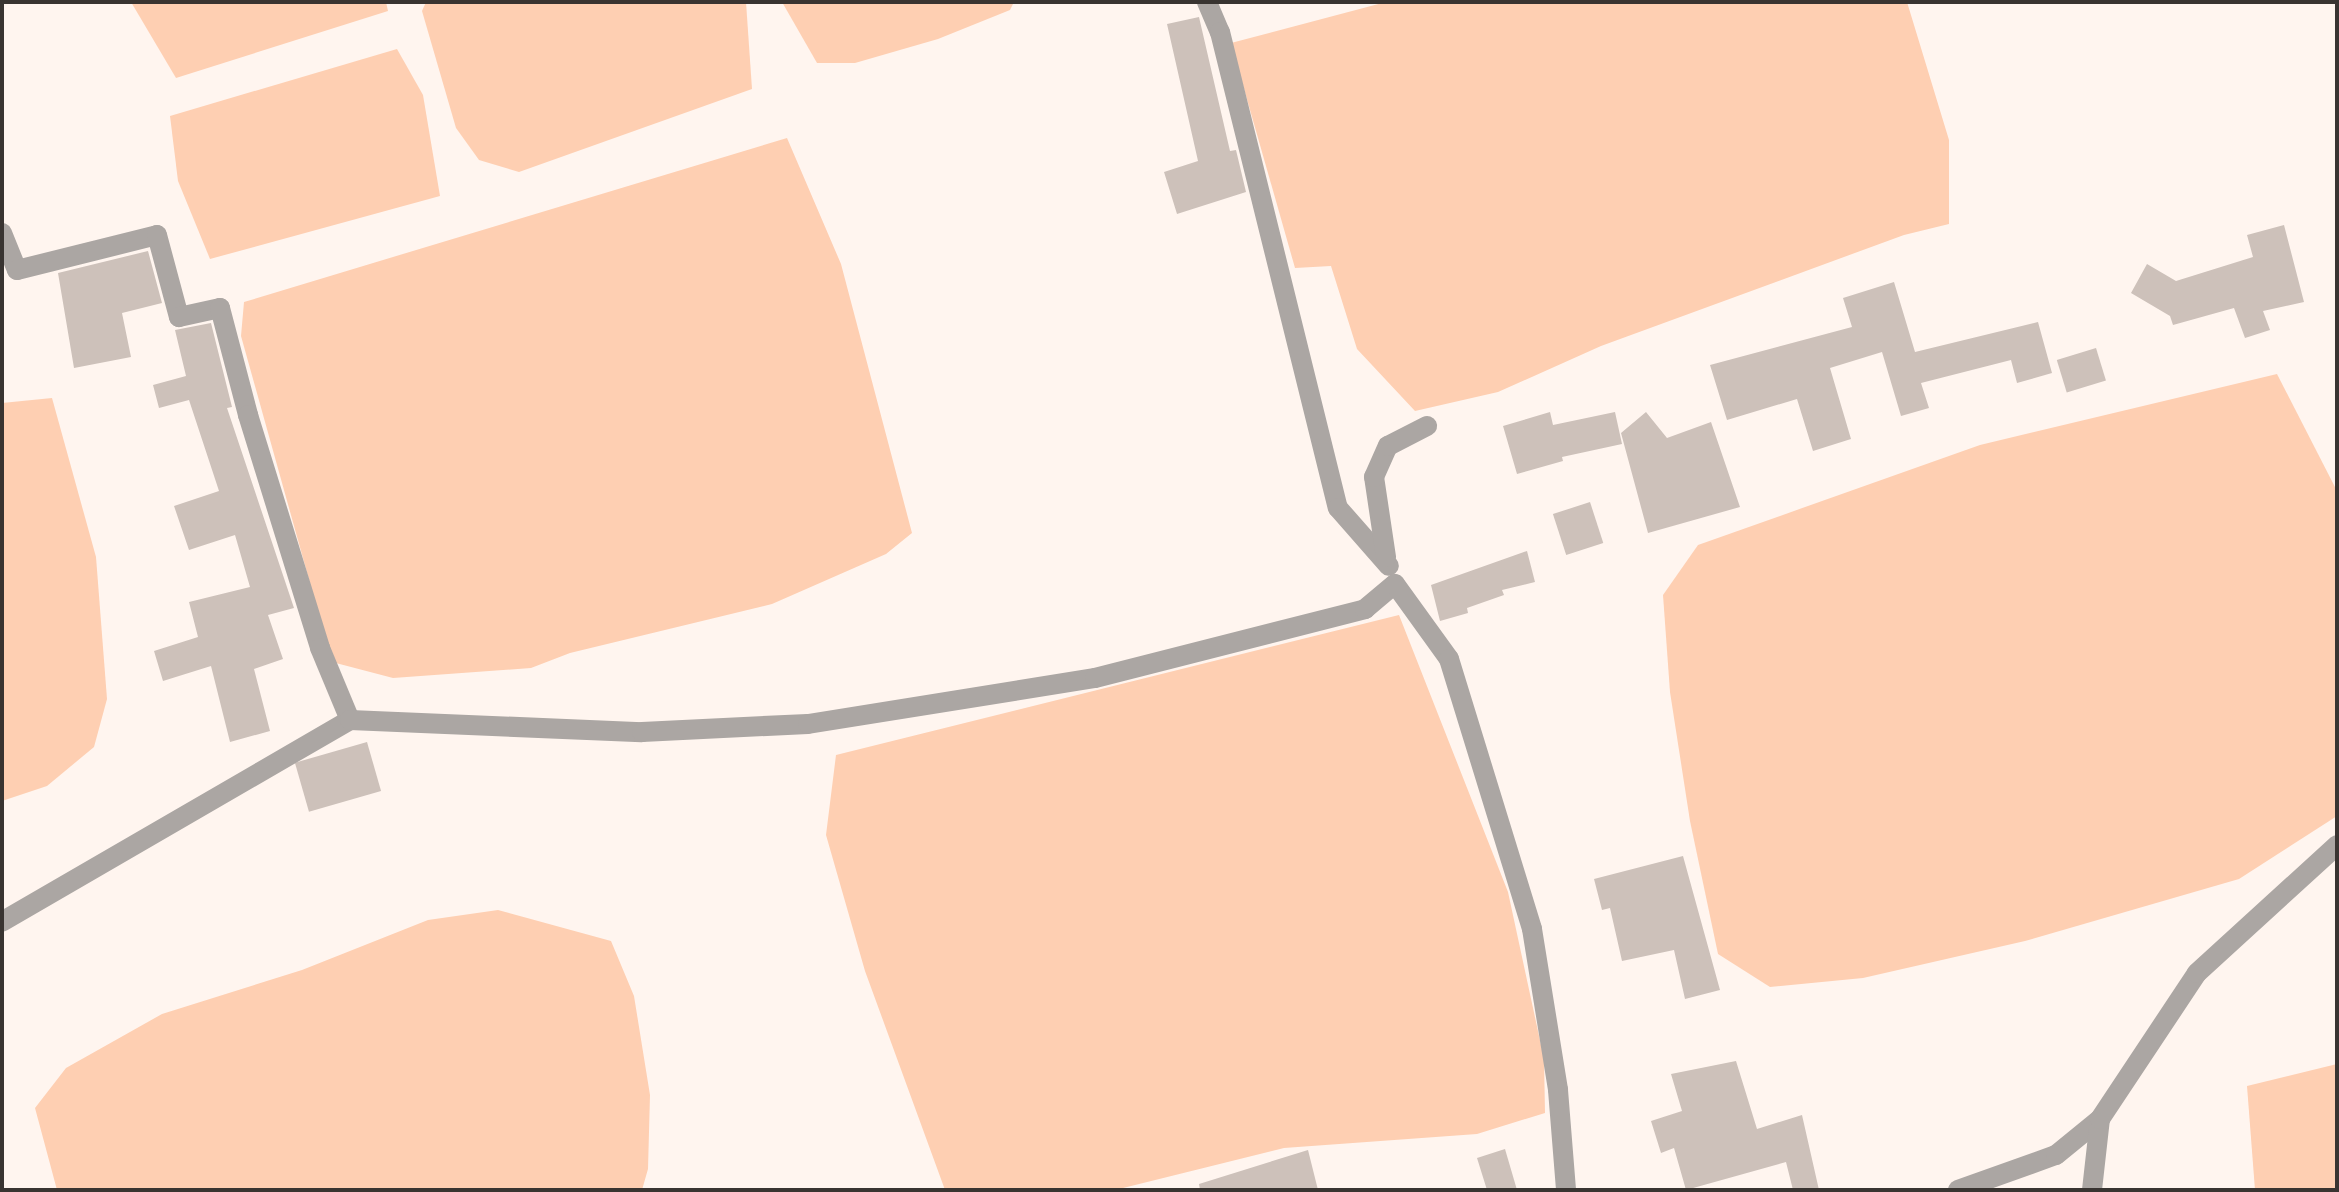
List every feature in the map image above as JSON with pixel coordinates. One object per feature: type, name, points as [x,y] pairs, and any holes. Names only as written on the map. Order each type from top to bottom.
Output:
[{"type":"street","points":[[1207,2],[1220,32],[1338,508],[1392,575],[1449,659],[1532,929],[1558,1090],[1566,1190]]},
{"type":"street","points":[[2,233],[17,270],[157,235],[179,317],[220,308],[311,619],[350,720]]},
{"type":"street","points":[[1392,575],[1379,537],[1374,477],[1388,446],[1427,426]]},
{"type":"street","points":[[2,922],[350,720],[642,732],[808,724],[1095,678],[1365,609],[1392,575]]},
{"type":"street","points":[[1958,1190],[2056,1155],[2100,1119],[2197,973],[2337,845]]},
{"type":"street","points":[[2092,1190],[2100,1119]]},
{"type":"shaded area","points":[[131,2],[386,2],[388,11],[176,78]]},
{"type":"shaded area","points":[[426,2],[746,2],[752,89],[519,172],[479,160],[456,128],[422,11]]},
{"type":"shaded area","points":[[782,2],[1014,2],[1010,10],[938,39],[855,63],[817,63]]},
{"type":"shaded area","points":[[1386,2],[1907,2],[1949,140],[1949,224],[1904,235],[1601,346],[1498,392],[1415,411],[1357,349],[1331,266],[1295,268],[1231,43]]},
{"type":"shaded area","points":[[397,49],[423,95],[440,196],[210,259],[178,181],[170,116]]},
{"type":"shaded area","points":[[787,138],[841,264],[912,533],[886,554],[772,604],[570,653],[531,668],[393,678],[332,662],[241,336],[244,302]]},
{"type":"shaded area","points":[[2277,374],[2337,491],[2337,816],[2239,879],[2025,941],[1863,978],[1770,987],[1718,954],[1690,821],[1670,692],[1663,595],[1698,545],[1980,445]]},
{"type":"shaded area","points":[[52,398],[96,557],[107,699],[94,747],[47,786],[2,801],[2,403]]},
{"type":"shaded area","points":[[1399,615],[1508,892],[1544,1059],[1545,1113],[1477,1134],[1284,1148],[1115,1190],[945,1190],[865,971],[826,835],[836,755]]},
{"type":"shaded area","points":[[498,910],[611,941],[634,996],[650,1095],[648,1169],[642,1190],[57,1190],[35,1108],[66,1068],[162,1014],[302,970],[428,920]]},
{"type":"shaded area","points":[[2337,1064],[2337,1190],[2255,1190],[2247,1086]]},
{"type":"building","points":[[1199,17],[1230,151],[1236,150],[1246,192],[1177,214],[1164,172],[1198,161],[1167,24]]},
{"type":"building","points":[[2284,225],[2304,302],[2263,311],[2270,330],[2245,338],[2234,308],[2173,325],[2170,316],[2131,293],[2147,264],[2176,281],[2253,257],[2247,235]]},
{"type":"building","points":[[148,251],[162,303],[122,313],[131,357],[74,368],[58,273]]},
{"type":"building","points":[[1894,282],[1915,352],[2038,322],[2052,373],[2017,383],[2011,360],[1921,383],[1929,408],[1901,416],[1882,352],[1830,368],[1851,439],[1813,451],[1797,399],[1727,420],[1710,365],[1852,327],[1843,298]]},
{"type":"building","points":[[211,323],[232,407],[227,408],[294,608],[268,615],[283,659],[254,669],[270,731],[230,742],[211,666],[163,681],[154,651],[198,637],[189,602],[250,587],[235,535],[189,550],[174,506],[219,491],[189,400],[159,408],[153,385],[186,376],[175,330]]},
{"type":"building","points":[[2096,348],[2106,381],[2067,393],[2057,360]]},
{"type":"building","points":[[1550,412],[1553,425],[1615,412],[1622,444],[1562,457],[1563,461],[1517,474],[1503,426]]},
{"type":"building","points":[[1646,412],[1667,438],[1711,422],[1740,507],[1648,533],[1621,433]]},
{"type":"building","points":[[1590,502],[1603,543],[1566,555],[1553,514]]},
{"type":"building","points":[[1527,551],[1535,582],[1502,590],[1504,595],[1467,608],[1468,613],[1440,621],[1431,585]]},
{"type":"building","points":[[367,742],[381,791],[309,812],[295,763]]},
{"type":"building","points":[[1683,856],[1720,990],[1685,999],[1674,950],[1622,961],[1610,908],[1602,910],[1594,879]]},
{"type":"building","points":[[1736,1061],[1757,1129],[1802,1115],[1819,1190],[1793,1190],[1786,1162],[1686,1190],[1674,1148],[1661,1153],[1651,1121],[1682,1111],[1671,1074]]},
{"type":"building","points":[[1505,1149],[1517,1190],[1487,1190],[1477,1158]]},
{"type":"building","points":[[1308,1150],[1318,1190],[1200,1190],[1199,1184]]}]
